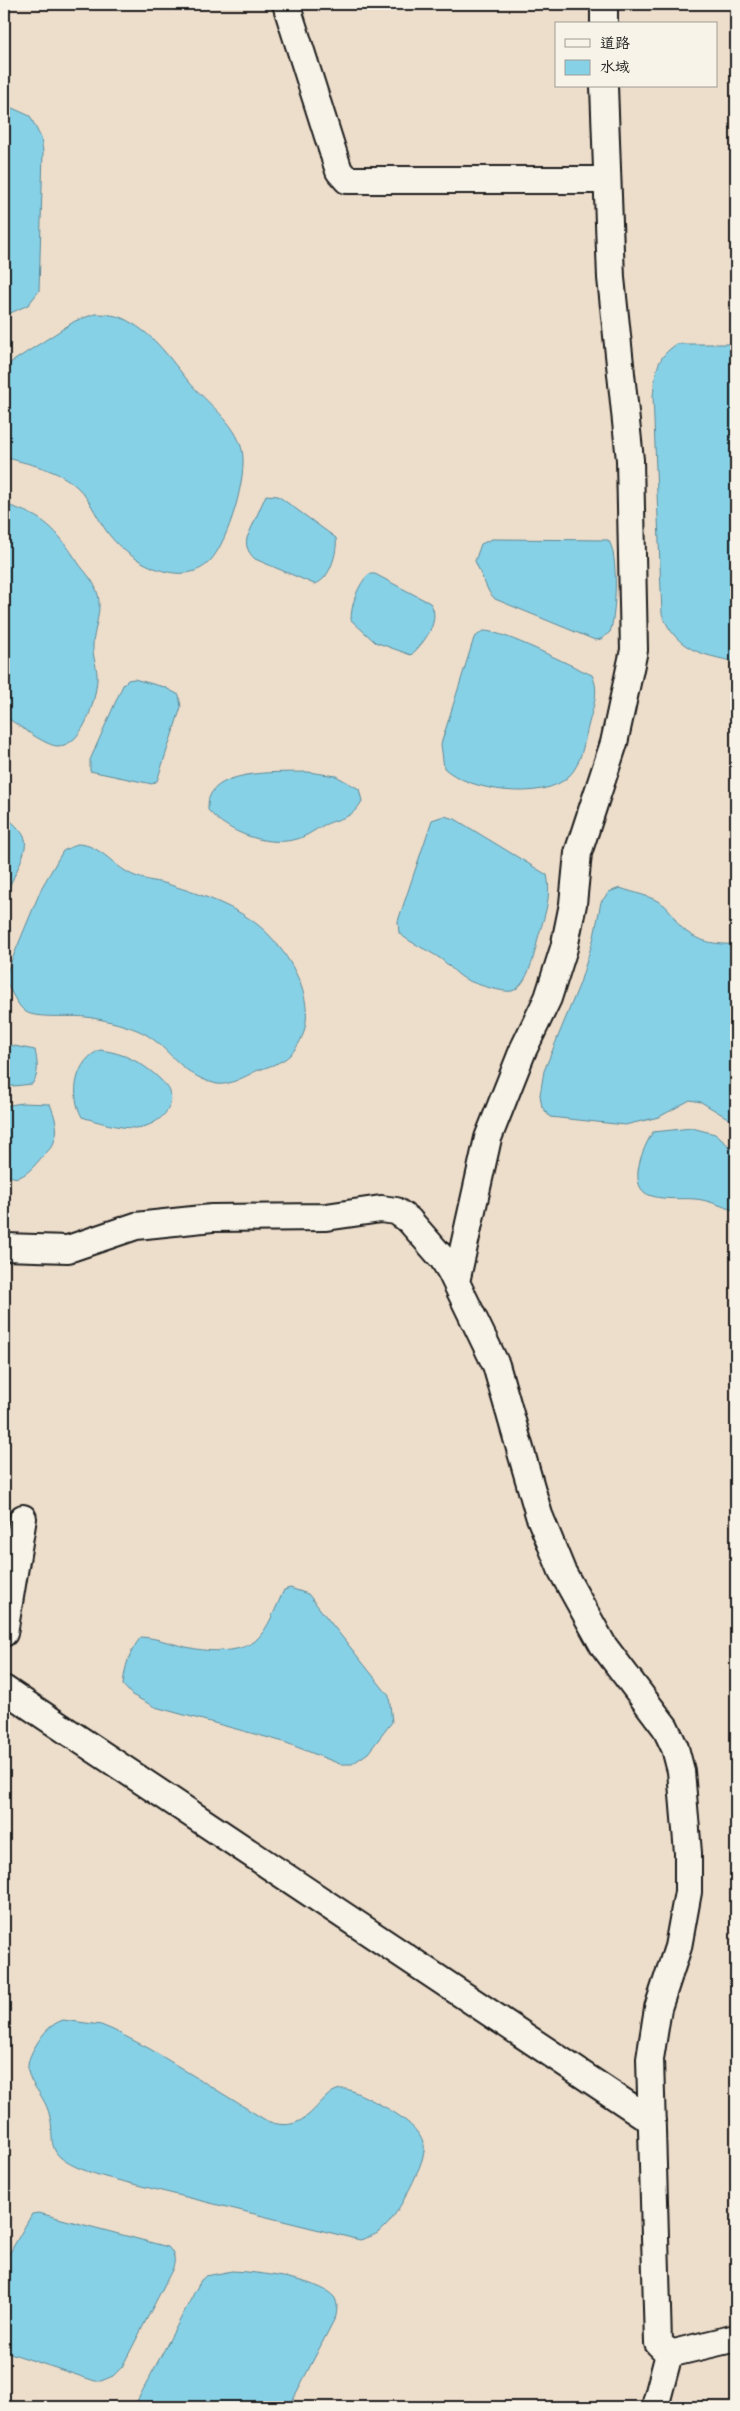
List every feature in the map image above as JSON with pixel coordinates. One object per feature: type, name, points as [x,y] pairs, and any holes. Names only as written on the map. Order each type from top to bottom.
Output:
[{"type":"street","points":[[286,4],[339,170],[347,180],[607,180]]},
{"type":"street","points":[[604,4],[604,22]]},
{"type":"street","points":[[456,1282],[488,1138],[523,1050],[548,998],[564,948],[573,904],[578,853],[614,743],[634,650],[630,460],[611,278],[604,88]]},
{"type":"street","points":[[4,1247],[68,1249],[136,1226],[212,1218],[326,1217],[381,1208],[396,1211],[409,1220],[443,1259],[496,1365],[539,1515],[562,1571],[603,1645],[665,1727],[675,1748],[681,1771],[688,1853],[688,1892],[678,1947],[658,2008],[650,2059],[658,2343],[668,2354]]},
{"type":"street","points":[[4,1633],[23,1518]]},
{"type":"street","points":[[4,1689],[652,2121]]},
{"type":"street","points":[[668,2354],[736,2338]]},
{"type":"street","points":[[655,2407],[668,2354]]},
{"type":"water","points":[[4,106],[30,116],[41,138],[43,152],[39,291],[28,305],[4,316]]},
{"type":"water","points":[[95,314],[120,317],[138,327],[154,340],[189,382],[220,413],[239,440],[243,461],[242,476],[235,508],[217,552],[210,561],[199,569],[186,573],[172,573],[144,563],[131,555],[111,537],[87,499],[77,487],[52,471],[4,457],[4,369],[7,365],[75,321]]},
{"type":"water","points":[[677,344],[736,344],[736,662],[692,649],[675,636],[662,614],[653,396],[658,366],[664,355]]},
{"type":"water","points":[[266,495],[278,496],[336,538],[336,551],[331,566],[324,578],[319,582],[314,584],[255,559],[249,552],[247,538]]},
{"type":"water","points":[[4,504],[30,514],[48,525],[63,541],[91,579],[98,596],[99,610],[93,645],[97,675],[94,698],[91,710],[81,731],[66,744],[51,745],[4,716]]},
{"type":"water","points":[[492,539],[608,540],[614,557],[615,570],[614,613],[610,632],[601,639],[595,640],[495,599],[489,592],[475,561],[481,544]]},
{"type":"water","points":[[369,574],[375,574],[430,603],[434,617],[433,624],[426,638],[411,655],[375,642],[351,620],[356,595]]},
{"type":"water","points":[[483,631],[492,632],[520,642],[592,675],[596,693],[582,751],[573,771],[557,784],[542,789],[525,791],[506,790],[470,783],[444,768],[441,744],[474,638]]},
{"type":"water","points":[[134,679],[164,687],[179,695],[181,707],[157,781],[152,784],[90,771],[90,760],[123,685],[128,680]]},
{"type":"water","points":[[308,772],[336,776],[359,789],[362,801],[346,817],[324,825],[302,838],[282,841],[270,841],[247,836],[225,825],[208,810],[209,798],[215,788],[225,781],[253,774]]},
{"type":"water","points":[[4,815],[21,832],[25,839],[25,844],[21,860],[4,898]]},
{"type":"water","points":[[444,816],[455,819],[547,875],[549,891],[547,907],[533,960],[522,983],[512,991],[483,986],[467,980],[441,959],[399,933],[398,921],[432,820]]},
{"type":"water","points":[[77,844],[93,848],[120,868],[135,876],[164,883],[218,902],[243,914],[265,931],[287,958],[296,974],[303,990],[306,1007],[306,1024],[301,1040],[287,1058],[227,1084],[217,1084],[192,1073],[157,1043],[137,1030],[92,1018],[38,1015],[26,1012],[23,1009],[5,981],[8,969],[42,887],[63,851]]},
{"type":"water","points":[[620,888],[648,897],[664,905],[681,927],[693,936],[714,943],[736,944],[736,1123],[701,1102],[690,1100],[659,1117],[625,1125],[550,1117],[542,1107],[540,1095],[544,1071],[580,983],[594,937],[601,902],[609,892]]},
{"type":"water","points":[[4,1044],[35,1050],[37,1072],[32,1084],[4,1087]]},
{"type":"water","points":[[100,1050],[126,1056],[161,1080],[169,1090],[171,1099],[162,1117],[149,1125],[128,1128],[82,1117],[76,1098],[77,1079],[85,1061]]},
{"type":"water","points":[[22,1103],[50,1104],[56,1121],[56,1135],[51,1147],[29,1171],[19,1177],[14,1177],[4,1170],[4,1106]]},
{"type":"water","points":[[692,1128],[715,1134],[736,1152],[736,1211],[700,1200],[652,1196],[644,1192],[639,1185],[638,1177],[641,1157],[653,1132]]},
{"type":"water","points":[[290,1588],[308,1594],[389,1696],[392,1722],[368,1753],[352,1764],[340,1764],[284,1742],[155,1707],[132,1695],[123,1685],[128,1660],[133,1648],[141,1637],[206,1650],[233,1650],[241,1648],[249,1645],[260,1636],[268,1624],[284,1590]]},
{"type":"water","points":[[63,2020],[101,2025],[113,2030],[150,2049],[267,2121],[282,2125],[295,2123],[305,2118],[328,2095],[336,2090],[345,2089],[354,2092],[395,2113],[410,2124],[419,2134],[424,2145],[424,2152],[416,2175],[396,2213],[384,2228],[373,2236],[360,2240],[105,2177],[76,2167],[56,2153],[50,2117],[42,2097],[32,2082],[28,2067],[30,2057],[42,2036],[51,2027]]},
{"type":"water","points":[[39,2213],[168,2247],[172,2252],[174,2264],[172,2270],[122,2367],[113,2376],[101,2381],[95,2381],[4,2351],[4,2263],[32,2214]]},
{"type":"water","points":[[232,2271],[271,2275],[301,2281],[315,2285],[335,2299],[337,2306],[336,2316],[289,2407],[134,2407],[201,2280],[206,2276]]}]
